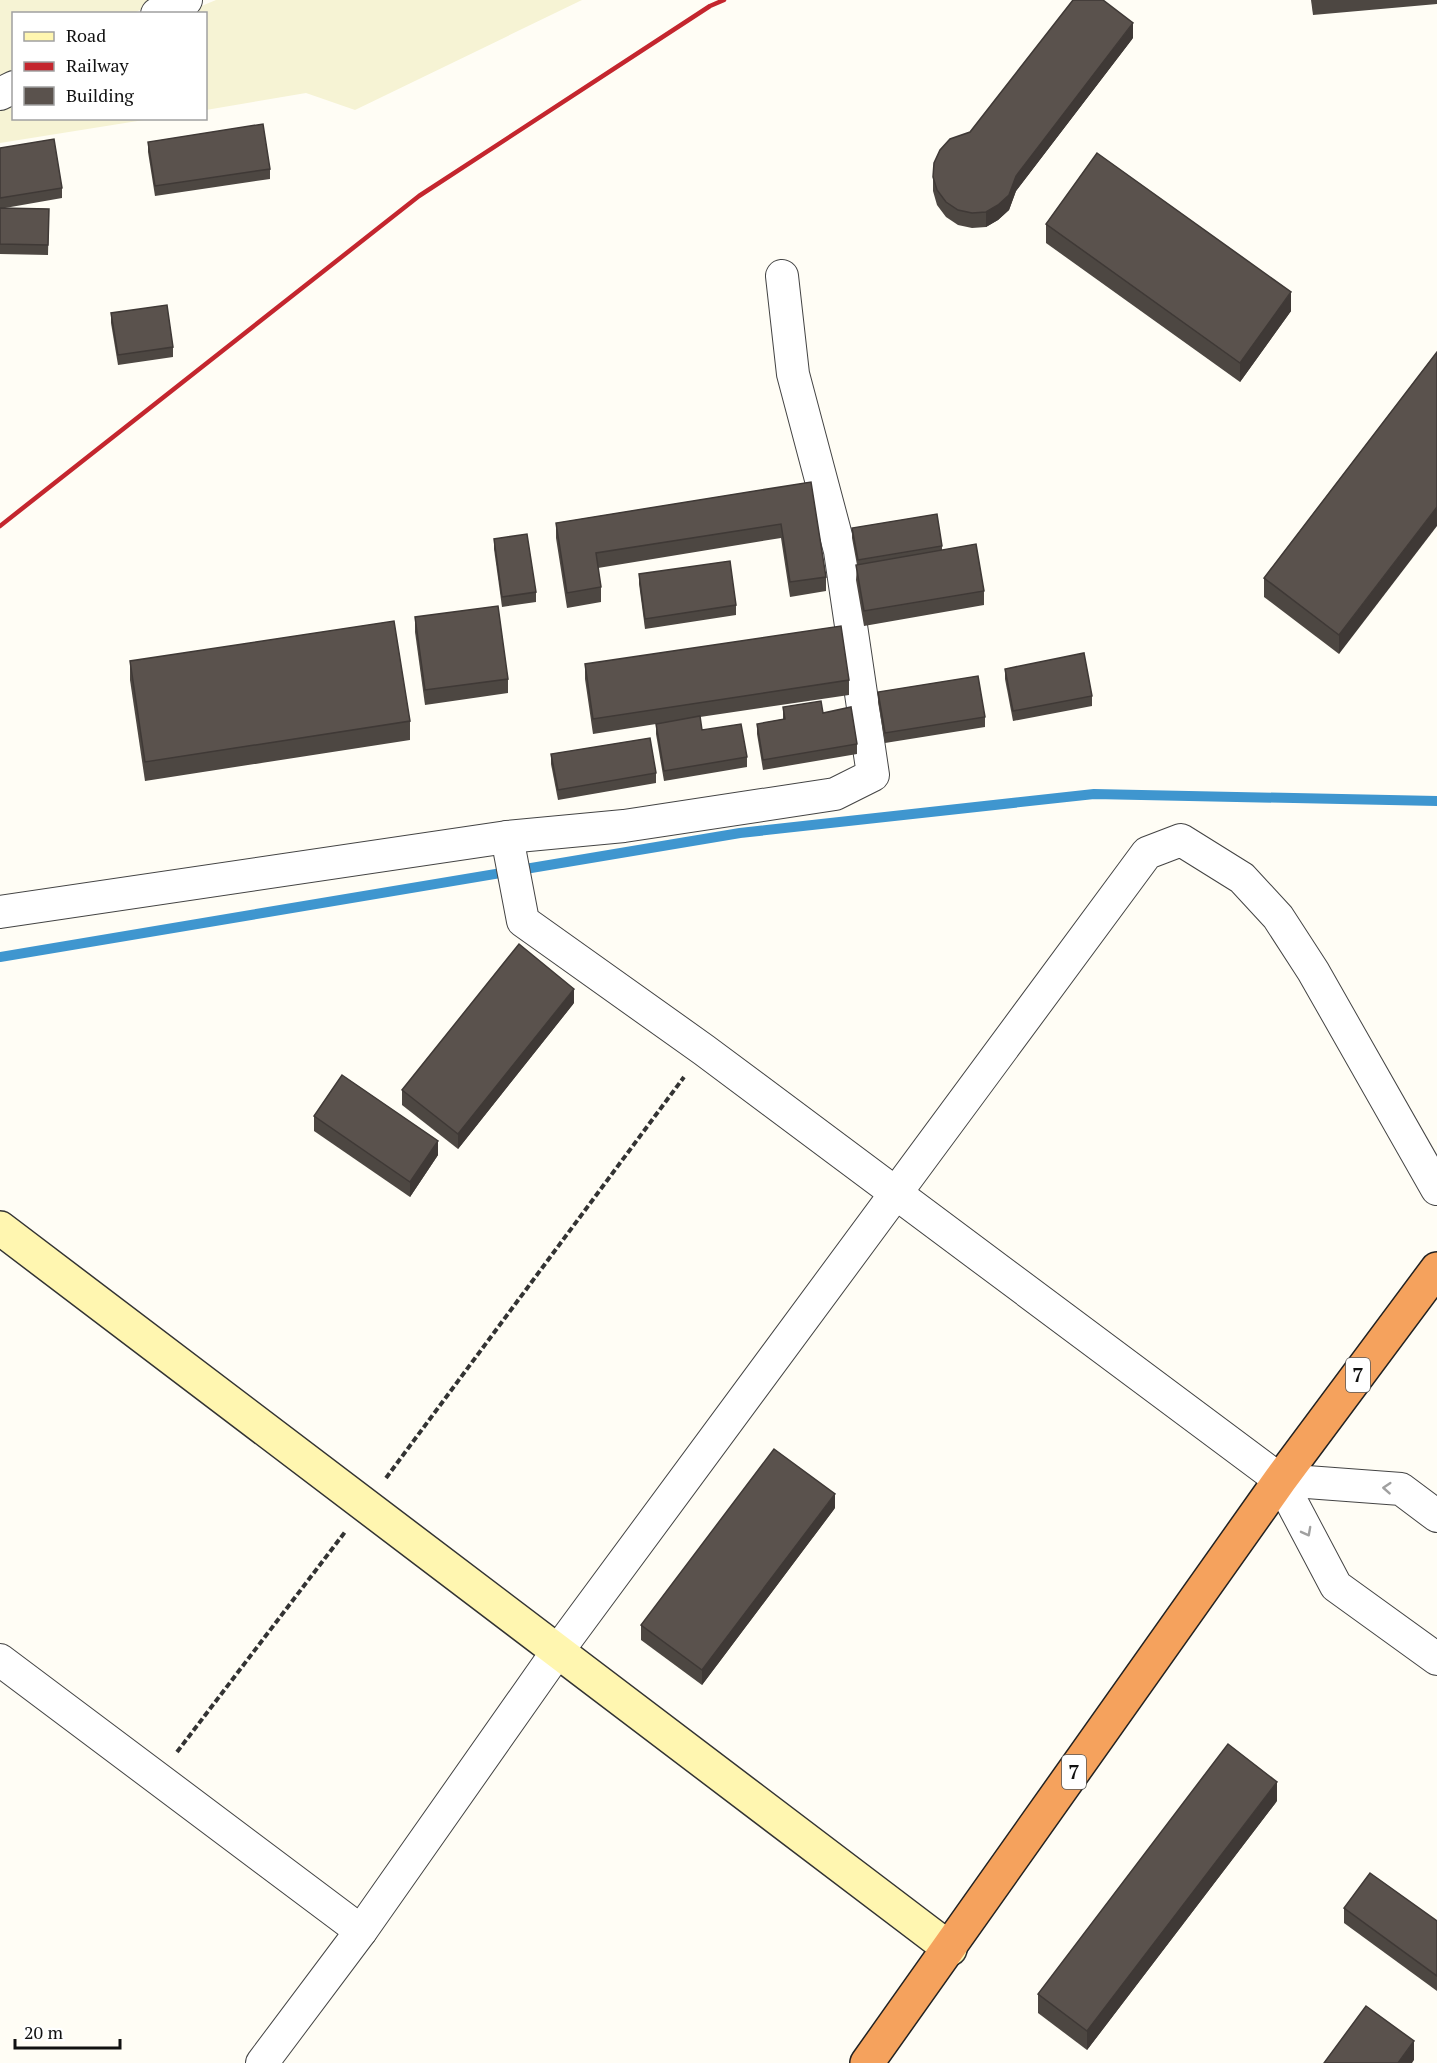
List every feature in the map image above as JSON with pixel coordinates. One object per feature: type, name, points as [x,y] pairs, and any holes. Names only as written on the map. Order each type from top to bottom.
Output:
[{"type":"highway","name":"7","points":[[867,2063],[950,1949],[1280,1480],[1437,1269]]},
{"type":"street","points":[[161,12],[186,0]]},
{"type":"street","points":[[0,912],[507,837],[624,826],[835,794],[873,776],[840,551],[793,374],[782,276]]},
{"type":"street","points":[[507,837],[523,921],[704,1050],[893,1194],[1280,1480],[1336,1586],[1437,1659]]},
{"type":"street","points":[[262,2063],[361,1931],[557,1652],[1147,853],[1181,840],[1242,878],[1278,917],[1313,971],[1437,1189]]},
{"type":"street","points":[[0,1228],[950,1949]]},
{"type":"street","points":[[1280,1480],[1401,1489],[1437,1516]]},
{"type":"street","points":[[0,1660],[361,1931]]},
{"type":"path","points":[[156,1779],[366,1505],[704,1050]]},
{"type":"shaded area","points":[[0,0],[153,0],[154,3],[136,12],[12,12],[12,77],[0,83]]},
{"type":"shaded area","points":[[216,0],[582,0],[355,110],[306,93],[207,110],[207,12],[187,12]]},
{"type":"shaded area","points":[[12,98],[12,120],[144,120],[0,143],[0,104]]},
{"type":"building","points":[[1073,0],[1103,0],[1133,23],[1016,176],[1009,195],[986,212],[972,213],[958,210],[946,202],[937,190],[933,177],[934,163],[940,150],[950,139],[970,132]]},
{"type":"building","points":[[263,124],[270,169],[155,186],[148,142]]},
{"type":"building","points":[[54,139],[62,188],[0,198],[0,148]]},
{"type":"building","points":[[1097,153],[1291,292],[1240,363],[1046,224]]},
{"type":"building","points":[[0,208],[49,209],[48,245],[0,244]]},
{"type":"building","points":[[167,305],[173,347],[118,355],[111,313]]},
{"type":"building","points":[[1437,352],[1437,507],[1339,635],[1264,578]]},
{"type":"building","points":[[811,482],[826,577],[790,582],[781,524],[596,553],[601,587],[567,593],[556,523]]},
{"type":"building","points":[[937,514],[942,546],[858,560],[852,528]]},
{"type":"building","points":[[527,534],[536,592],[502,597],[494,539]]},
{"type":"building","points":[[976,544],[984,591],[864,611],[856,565]]},
{"type":"building","points":[[730,561],[736,605],[645,619],[639,574]]},
{"type":"building","points":[[498,606],[508,679],[425,690],[415,617]]},
{"type":"building","points":[[394,621],[410,721],[145,762],[130,661]]},
{"type":"building","points":[[841,626],[849,680],[593,719],[585,664]]},
{"type":"building","points":[[1084,653],[1092,696],[1013,711],[1005,669]]},
{"type":"building","points":[[978,676],[985,717],[885,733],[878,692]]},
{"type":"building","points":[[821,701],[823,713],[851,707],[857,744],[763,760],[757,724],[785,719],[783,707]]},
{"type":"building","points":[[700,716],[702,730],[741,724],[747,757],[664,771],[656,724]]},
{"type":"building","points":[[650,738],[656,773],[558,790],[551,754]]},
{"type":"building","points":[[519,944],[574,989],[458,1134],[402,1090]]},
{"type":"building","points":[[342,1075],[438,1141],[410,1182],[314,1116]]},
{"type":"building","points":[[774,1449],[835,1494],[702,1670],[641,1625]]},
{"type":"building","points":[[1228,1744],[1277,1782],[1087,2031],[1038,1994]]},
{"type":"building","points":[[1370,1873],[1437,1921],[1437,1976],[1344,1908]]},
{"type":"building","points":[[1366,2006],[1414,2041],[1398,2063],[1324,2063]]},
{"type":"waterway","points":[[0,957],[740,833],[1094,794],[1437,801]]},
{"type":"railway","points":[[0,526],[419,196],[710,6],[724,0]]}]
